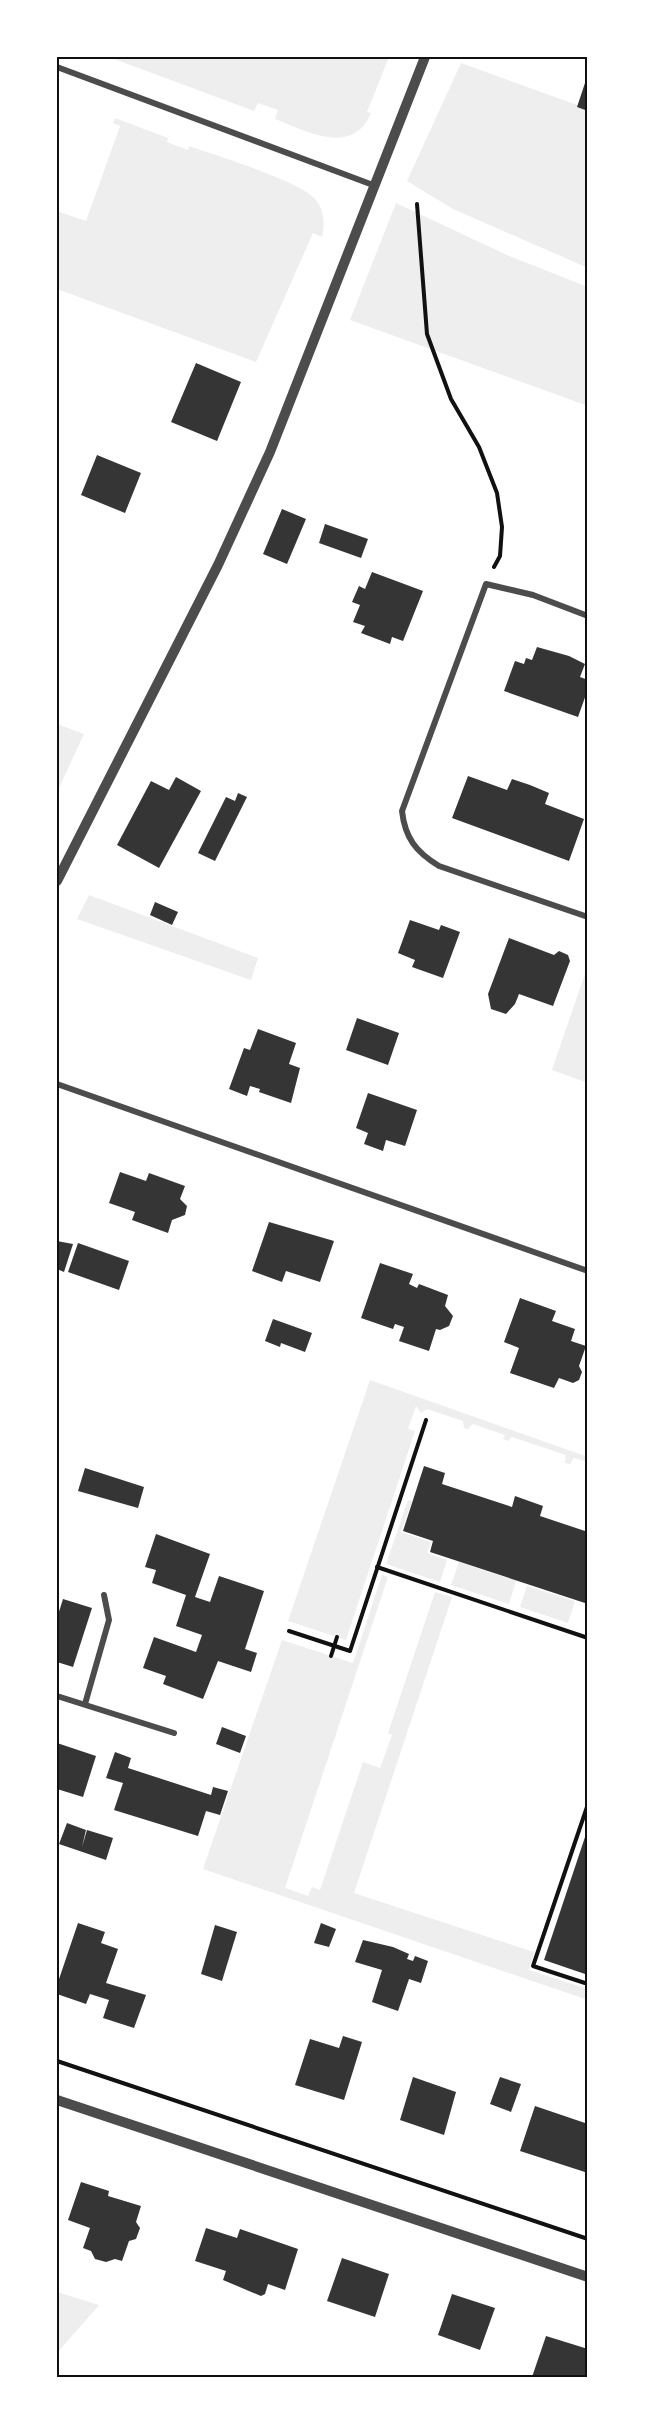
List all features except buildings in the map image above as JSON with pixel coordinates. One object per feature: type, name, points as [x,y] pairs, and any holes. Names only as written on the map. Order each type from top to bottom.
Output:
[{"type":"street","points":[[57,881],[228,545],[270,452],[425,57]]},
{"type":"street","points":[[57,67],[373,185]]},
{"type":"street","points":[[588,616],[533,595],[486,584],[402,811],[404,828],[413,846],[439,866],[588,917]]},
{"type":"street","points":[[57,1084],[588,1271]]},
{"type":"street","points":[[85,1704],[109,1620],[104,1595]]},
{"type":"street","points":[[57,1696],[174,1733]]},
{"type":"street","points":[[57,2100],[588,2277]]},
{"type":"path","points":[[417,204],[427,334],[451,399],[479,447],[496,494],[502,527],[500,556],[486,584]]},
{"type":"path","points":[[289,1631],[350,1651],[426,1420]]},
{"type":"path","points":[[377,1567],[588,1638]]},
{"type":"path","points":[[331,1656],[337,1637]]},
{"type":"path","points":[[588,1804],[546,1922],[533,1966],[588,1984]]},
{"type":"path","points":[[57,2061],[588,2239]]},
{"type":"shaded area","points":[[109,57],[389,57],[367,112],[371,113],[363,126],[353,134],[328,137],[275,119],[278,110],[258,103],[254,111]]},
{"type":"shaded area","points":[[461,63],[588,109],[588,268],[453,209],[407,181]]},
{"type":"shaded area","points":[[115,118],[168,138],[167,142],[188,150],[189,146],[275,176],[305,191],[320,206],[323,221],[322,237],[313,233],[256,362],[57,289],[57,211],[86,221],[120,126],[113,123]]},
{"type":"shaded area","points":[[396,203],[507,255],[588,287],[588,406],[350,320]]},
{"type":"shaded area","points":[[57,724],[84,734],[57,792]]},
{"type":"shaded area","points":[[89,895],[258,958],[251,980],[77,919]]},
{"type":"shaded area","points":[[588,965],[588,1083],[552,1070]]},
{"type":"shaded area","points":[[370,1380],[588,1457],[588,1462],[574,1458],[570,1464],[565,1463],[566,1455],[512,1437],[508,1441],[503,1439],[505,1435],[473,1424],[468,1429],[464,1428],[463,1421],[427,1409],[421,1413],[416,1406],[408,1429],[415,1431],[346,1640],[288,1621]]},
{"type":"shaded area","points":[[408,1500],[412,1501],[401,1532],[431,1542],[427,1553],[447,1560],[440,1582],[386,1564]]},
{"type":"shaded area","points":[[459,1562],[516,1581],[509,1604],[451,1585]]},
{"type":"shaded area","points":[[382,1575],[388,1577],[285,1888],[308,1896],[312,1887],[320,1890],[363,1762],[380,1768],[392,1735],[388,1733],[435,1592],[452,1597],[354,1893],[534,1952],[529,1970],[588,1989],[588,2000],[203,1869],[282,1640],[353,1663]]},
{"type":"shaded area","points":[[527,1586],[575,1601],[568,1623],[520,1607]]},
{"type":"shaded area","points":[[57,2292],[99,2305],[57,2353]]}]
